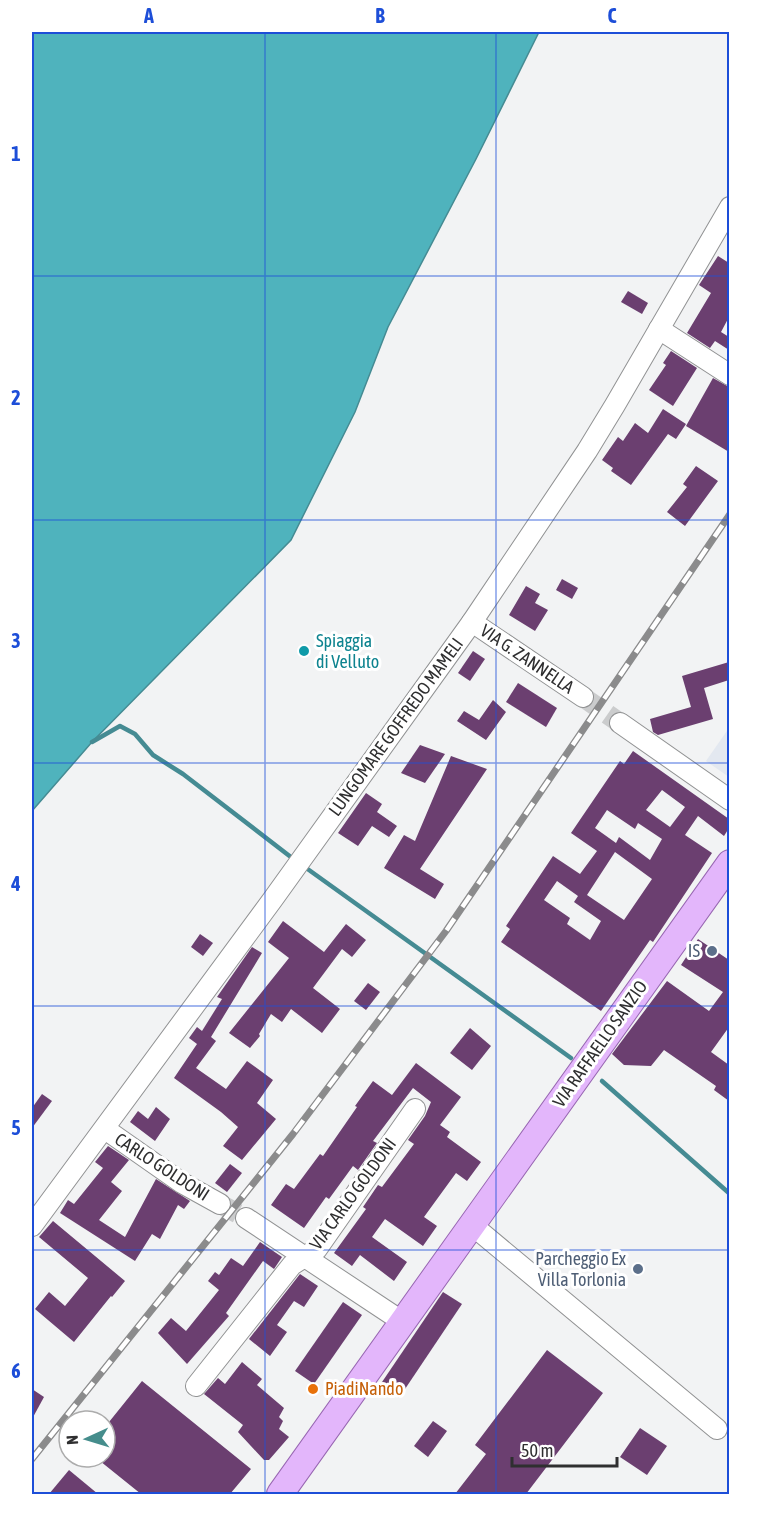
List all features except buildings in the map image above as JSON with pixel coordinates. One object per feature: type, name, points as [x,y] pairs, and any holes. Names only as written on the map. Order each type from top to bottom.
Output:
[{"type":"main road","name":"VIA RAFFAELLO SANZIO","points":[[280,1494],[729,863]]},
{"type":"street","name":"LUNGOMARE GOFFREDO MAMELI","points":[[32,1226],[317,838],[471,622],[587,451],[729,207]]},
{"type":"street","points":[[659,329],[729,375]]},
{"type":"street","name":"VIA G. ZANNELLA","points":[[471,622],[583,697]]},
{"type":"street","points":[[620,723],[729,800]]},
{"type":"street","name":"VIA CARLO GOLDONI","points":[[196,1386],[292,1264],[317,1249],[415,1108]]},
{"type":"street","name":"CARLO GOLDONI","points":[[105,1129],[182,1183],[220,1204]]},
{"type":"street","points":[[246,1218],[403,1322]]},
{"type":"street","points":[[472,1225],[717,1429]]},
{"type":"shaded area","points":[[729,728],[729,777],[706,761]]},
{"type":"water","points":[[32,32],[539,32],[388,327],[355,412],[291,540],[92,742],[32,811]]},
{"type":"waterway","points":[[92,742],[120,726],[135,734],[153,755],[183,774],[296,861]]},
{"type":"waterway","points":[[302,865],[571,1058]]},
{"type":"waterway","points":[[602,1081],[730,1194]]},
{"type":"tunnel","points":[[583,697],[620,723]]},
{"type":"tunnel","points":[[220,1204],[246,1218]]},
{"type":"railway","points":[[32,1459],[293,1134],[446,931],[730,514]]},
{"type":"place","name":"Spiaggia di Velluto","points":[[304,651]]},
{"type":"place","name":"IS","points":[[712,951]]},
{"type":"place","name":"Parcheggio Ex Villa Torlonia","points":[[638,1269]]},
{"type":"place","name":"PiadiNando","points":[[313,1389]]}]
